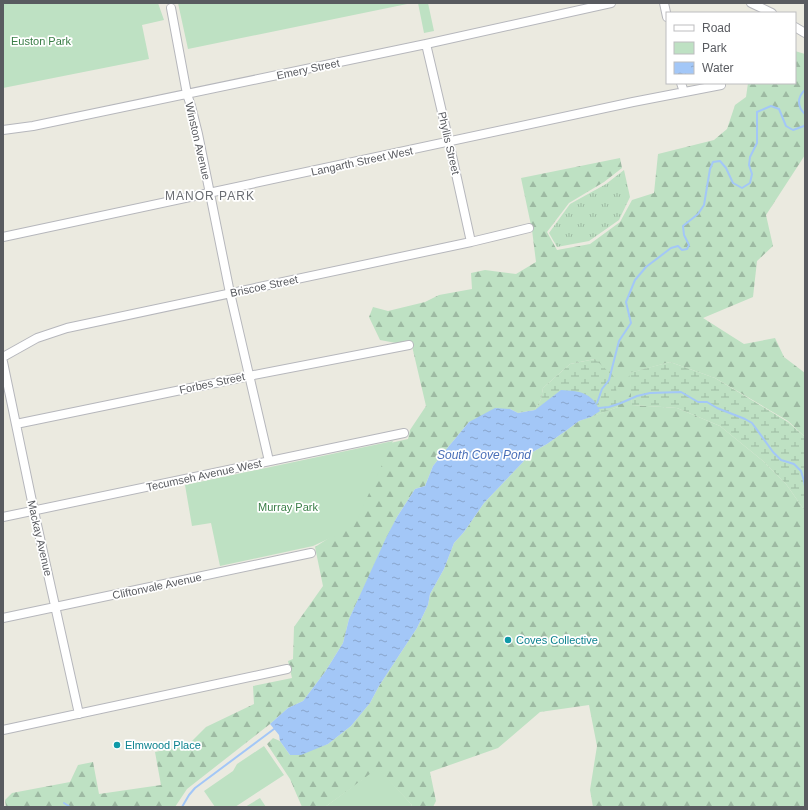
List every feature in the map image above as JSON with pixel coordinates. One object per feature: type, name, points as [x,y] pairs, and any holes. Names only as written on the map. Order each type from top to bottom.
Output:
[{"type":"street","name":"Emery Street","points":[[3,130],[33,126],[187,94],[426,44],[611,3]]},
{"type":"street","points":[[751,3],[770,12]]},
{"type":"street","name":"Winston Avenue","points":[[171,8],[187,94],[196,127],[230,293],[269,461]]},
{"type":"street","points":[[796,28],[805,33]]},
{"type":"street","name":"Phyllis Street","points":[[426,44],[450,142],[471,242]]},
{"type":"street","points":[[682,84],[684,92]]},
{"type":"street","name":"Langarth Street West","points":[[3,238],[626,104],[721,85]]},
{"type":"street","name":"Briscoe Street","points":[[3,357],[36,338],[67,328],[471,242],[529,228]]},
{"type":"street","name":"Forbes Street","points":[[16,424],[409,345]]},
{"type":"street","name":"Mackay Avenue","points":[[3,362],[79,714]]},
{"type":"street","name":"Tecumseh Avenue West","points":[[3,518],[404,432]]},
{"type":"street","name":"Cliftonvale Avenue","points":[[3,618],[311,553]]},
{"type":"street","points":[[3,730],[287,669]]},
{"type":"green space","name":"Euston Park","points":[[3,3],[158,3],[164,20],[142,25],[149,59],[3,88]]},
{"type":"green space","points":[[178,3],[412,3],[188,49]]},
{"type":"green space","points":[[418,3],[428,3],[434,31],[424,33]]},
{"type":"green space","points":[[796,51],[805,54],[805,155],[766,215],[773,246],[757,261],[753,297],[703,318],[744,344],[775,338],[784,357],[805,373],[805,437],[788,421],[715,378],[670,362],[630,373],[632,405],[677,408],[720,426],[763,461],[786,484],[805,511],[805,807],[593,807],[590,790],[597,746],[589,705],[540,712],[498,748],[430,772],[436,801],[433,807],[410,807],[412,805],[378,769],[325,807],[302,807],[290,779],[267,744],[273,738],[280,741],[290,755],[328,744],[351,726],[370,703],[379,686],[417,628],[428,605],[430,594],[444,569],[454,543],[464,532],[484,503],[529,454],[547,444],[579,421],[618,407],[595,359],[570,364],[543,388],[541,399],[535,410],[518,413],[510,409],[469,422],[433,466],[425,486],[415,489],[397,517],[349,619],[343,643],[325,672],[303,701],[288,708],[270,724],[187,789],[175,807],[6,807],[5,800],[12,793],[70,782],[78,765],[93,762],[99,794],[161,785],[155,752],[188,745],[206,727],[254,704],[253,686],[292,678],[288,661],[293,659],[294,627],[323,586],[315,547],[332,536],[377,446],[408,439],[410,430],[426,406],[412,346],[380,340],[369,317],[373,307],[388,311],[425,302],[439,295],[472,289],[471,273],[485,270],[516,274],[536,262],[532,230],[521,178],[620,158],[622,168],[604,182],[569,203],[547,232],[557,250],[590,244],[620,222],[632,200],[654,193],[658,154],[714,140],[727,129],[735,105],[746,97],[748,84],[796,84]]},
{"type":"green space","points":[[624,170],[630,197],[619,220],[589,241],[557,247],[549,233],[570,204],[606,184]]},
{"type":"green space","points":[[595,359],[615,378],[618,407],[591,417],[600,410],[535,410],[541,399],[543,388],[570,364]]},
{"type":"green space","points":[[670,362],[715,378],[788,422],[805,437],[805,511],[786,484],[763,461],[720,426],[677,408],[632,405],[629,373]]},
{"type":"green space","name":"Murray Park","points":[[393,441],[354,526],[313,546],[220,566],[211,523],[192,526],[185,485]]},
{"type":"green space","points":[[264,746],[284,775],[235,807],[215,807],[204,791],[233,771],[237,764]]},
{"type":"green space","points":[[378,768],[412,805],[410,807],[325,807]]},
{"type":"green space","points":[[260,798],[266,807],[245,807]]},
{"type":"water","name":"South Cove Pond","points":[[561,390],[579,392],[589,396],[600,411],[591,417],[579,421],[547,444],[529,454],[484,503],[464,532],[454,543],[444,569],[430,594],[428,605],[417,628],[379,686],[370,703],[351,726],[328,744],[301,755],[290,755],[280,741],[279,735],[270,724],[288,708],[303,701],[325,672],[343,643],[349,619],[386,538],[397,517],[415,489],[425,486],[433,466],[469,422],[495,408],[510,409],[518,413],[535,410]]},
{"type":"waterway","points":[[805,90],[799,99],[800,108],[805,114]]},
{"type":"waterway","points":[[597,403],[602,389],[609,380],[619,341],[631,323],[626,302],[635,280],[646,267],[671,248],[678,246],[682,250],[687,249],[689,245],[684,235],[683,226],[698,214],[704,205],[710,169],[713,162],[720,161],[726,168],[733,183],[742,188],[750,183],[752,174],[749,165],[750,157],[757,143],[757,112],[771,106],[779,109],[786,126],[793,130],[805,125]]},
{"type":"waterway","points":[[599,408],[609,407],[637,396],[650,393],[681,392],[698,402],[707,402],[717,408],[752,423],[773,452],[781,460],[794,464],[801,471],[805,486]]},
{"type":"waterway","points":[[182,807],[195,788],[274,729]]},
{"type":"waterway","points":[[64,803],[70,807]]},
{"type":"place","name":"Coves Collective","points":[[508,640]]},
{"type":"place","name":"Elmwood Place","points":[[117,745]]},
{"type":"district","name":"MANOR PARK","points":[[210,196]]}]
